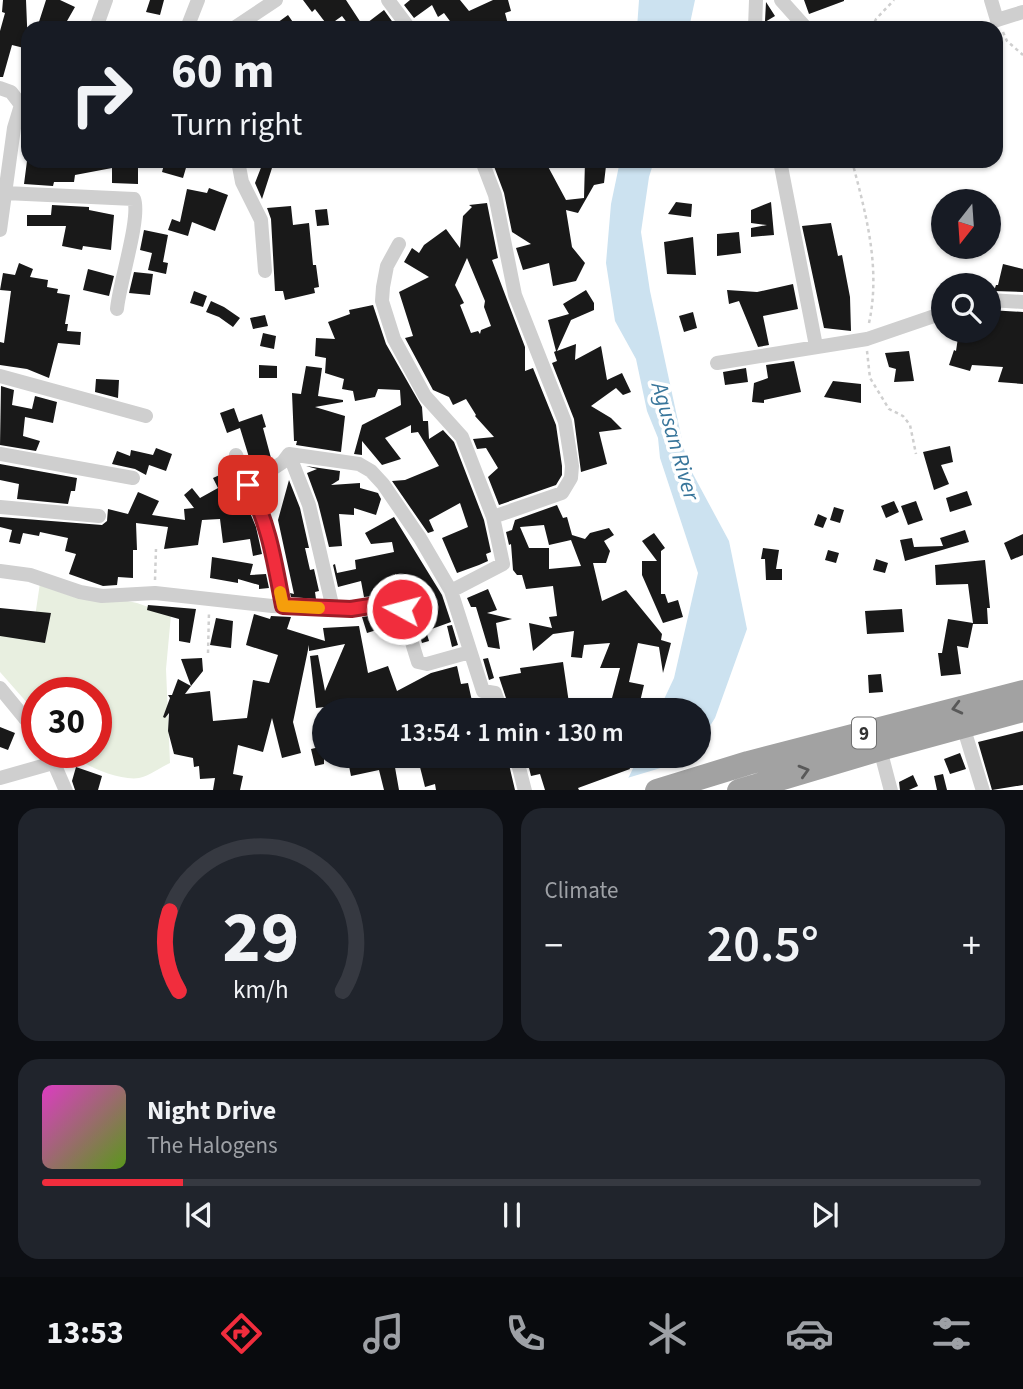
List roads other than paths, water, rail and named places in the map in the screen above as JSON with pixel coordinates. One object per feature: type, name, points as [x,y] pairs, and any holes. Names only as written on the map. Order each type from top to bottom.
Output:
[{"type":"highway","name":"9","points":[[741,784],[1023,692]]},
{"type":"highway","name":"9","points":[[657,790],[705,775],[741,784],[1023,710]]},
{"type":"street","points":[[98,21],[106,0]]},
{"type":"street","points":[[190,21],[198,0]]},
{"type":"street","points":[[244,21],[276,0]]},
{"type":"street","points":[[388,0],[404,21]]},
{"type":"street","points":[[755,21],[756,0]]},
{"type":"street","points":[[781,0],[800,21]]},
{"type":"street","points":[[991,0],[997,20],[1023,12]]},
{"type":"street","points":[[0,88],[11,92],[21,102]]},
{"type":"street","points":[[0,230],[14,128],[21,112]]},
{"type":"street","points":[[239,168],[242,182],[261,220],[265,271]]},
{"type":"street","points":[[485,168],[495,195],[515,295],[565,422],[572,466],[571,478],[562,493],[493,517]]},
{"type":"street","points":[[781,168],[816,346]]},
{"type":"street","points":[[5,193],[134,198],[136,203],[132,232],[117,309]]},
{"type":"street","points":[[399,244],[387,266],[382,301],[394,340],[425,396],[462,437],[493,517],[503,564],[451,592]]},
{"type":"street","points":[[1001,301],[1023,302]]},
{"type":"street","points":[[717,363],[867,339],[931,317]]},
{"type":"street","points":[[0,376],[146,416]]},
{"type":"street","points":[[0,454],[133,478]]},
{"type":"street","points":[[236,454],[265,524],[283,606]]},
{"type":"street","points":[[248,485],[283,462],[289,454]]},
{"type":"street","points":[[289,454],[343,460],[359,464],[371,471],[419,538],[451,592],[483,691],[495,693],[497,698]]},
{"type":"street","points":[[289,454],[309,505],[332,609]]},
{"type":"street","points":[[0,507],[99,516]]},
{"type":"street","points":[[0,571],[41,578],[90,595],[155,593],[332,609],[398,603],[418,662],[427,664],[470,652]]},
{"type":"street","points":[[0,688],[21,714]]},
{"type":"street","points":[[963,726],[984,790]]},
{"type":"street","points":[[880,749],[891,790]]},
{"type":"street","points":[[0,778],[26,768]]},
{"type":"street","points":[[56,768],[66,790]]},
{"type":"street","points":[[519,768],[525,790]]},
{"type":"water","points":[[639,0],[695,0],[690,21],[638,21]]},
{"type":"water","name":"Agusan River","points":[[619,168],[652,168],[641,232],[650,291],[687,463],[729,541],[747,629],[711,724],[711,698],[665,698],[674,678],[698,573],[660,458],[658,438],[647,411],[636,359],[615,321],[606,263],[611,204]]},
{"type":"water","points":[[633,768],[679,768],[624,790]]}]
